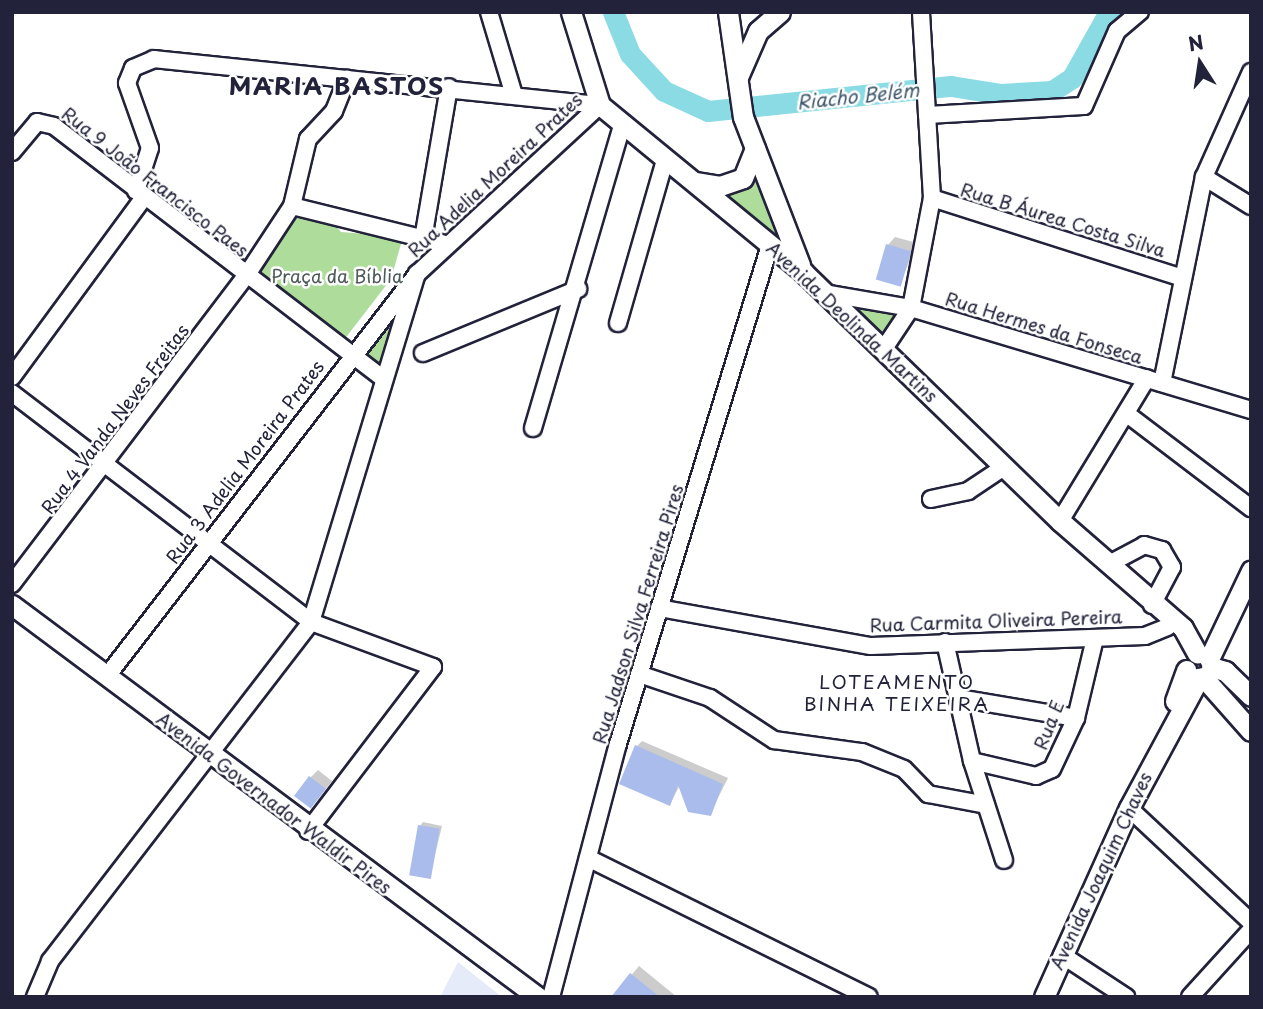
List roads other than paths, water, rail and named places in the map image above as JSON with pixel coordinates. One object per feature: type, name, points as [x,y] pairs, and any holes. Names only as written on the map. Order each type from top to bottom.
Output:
[{"type":"main road","name":"Avenida Deolinda Martins","points":[[571,12],[600,105],[622,126],[803,272],[1161,616],[1183,628],[1199,664],[1251,731]]},
{"type":"main road","points":[[728,12],[739,99],[803,272]]},
{"type":"main road","points":[[739,99],[758,32],[780,12]]},
{"type":"main road","points":[[693,182],[720,186],[743,178],[755,148]]},
{"type":"main road","name":"Avenida Joaquim Chaves","points":[[1044,997],[1129,808],[1199,664],[1250,575]]},
{"type":"main road","name":"Avenida Governador Waldir Pires","points":[[12,605],[206,756],[538,997]]},
{"type":"main road","name":"Avenida Deolinda Martins","points":[[1199,664],[1225,671],[1251,696]]},
{"type":"street","points":[[489,12],[513,92]]},
{"type":"street","points":[[883,350],[911,308],[932,198],[921,12]]},
{"type":"street","points":[[926,108],[1084,106],[1117,31],[1140,12]]},
{"type":"street","points":[[12,377],[140,194],[150,148],[127,83],[138,65],[166,59],[513,92],[600,105]]},
{"type":"street","points":[[1060,521],[1127,414],[1155,380],[1183,278],[1204,177],[1251,72]]},
{"type":"street","name":"Rua 4 Vanda Neves Freitas","points":[[12,584],[105,467],[246,276],[292,206],[308,139],[334,111],[347,78]]},
{"type":"street","points":[[428,261],[420,238],[449,87]]},
{"type":"street","name":"Rua Adelia Moreira Prates","points":[[417,274],[446,244],[600,105]]},
{"type":"street","name":"Rua 9 João Francisco Paes","points":[[12,152],[36,123],[140,194],[349,356],[382,378]]},
{"type":"street","points":[[533,428],[578,289],[622,126]]},
{"type":"street","points":[[618,323],[665,160]]},
{"type":"street","points":[[1204,177],[1251,206]]},
{"type":"street","name":"Rua B Áurea Costa Silva","points":[[932,198],[1183,278]]},
{"type":"street","points":[[292,206],[446,244]]},
{"type":"street","name":"Rua Jadson Silva Ferreira Pires","points":[[551,997],[639,674],[771,245]]},
{"type":"street","points":[[35,997],[50,961],[311,622],[382,378],[417,274]]},
{"type":"street","name":"Rua 3 Adelia Moreira Prates","points":[[107,677],[349,356],[417,274]]},
{"type":"street","points":[[423,353],[578,289]]},
{"type":"street","name":"Rua Hermes da Fonseca","points":[[824,293],[911,308],[1251,411]]},
{"type":"street","points":[[12,393],[206,546],[311,622],[431,665],[430,677],[308,831]]},
{"type":"street","points":[[1127,414],[1251,508]]},
{"type":"street","points":[[931,499],[968,491],[1004,467]]},
{"type":"street","points":[[1108,564],[1144,545],[1162,550],[1172,567],[1161,616]]},
{"type":"street","name":"Rua Carmita Oliveira Pereira","points":[[659,608],[862,645],[1145,636],[1161,616]]},
{"type":"street","name":"Rua E","points":[[970,753],[1025,776],[1046,774],[1076,718],[1095,638]]},
{"type":"street","points":[[944,642],[970,753],[1004,860]]},
{"type":"street","points":[[639,674],[710,698],[774,740],[862,752],[904,769],[928,794],[986,805]]},
{"type":"street","points":[[958,698],[1076,718]]},
{"type":"street","points":[[1129,808],[1251,922]]},
{"type":"street","points":[[588,858],[869,997]]},
{"type":"street","points":[[1190,997],[1251,930]]},
{"type":"street","points":[[1062,955],[1126,997]]},
{"type":"waterway","name":"Riacho Belém","points":[[613,12],[630,54],[664,91],[708,111],[951,86],[1001,94],[1052,91],[1072,78],[1109,12]]},
{"type":"district","name":"MARIA BASTOS","points":[[337,86]]},
{"type":"district","name":"LOTEAMENTO BINHA TEIXEIRA","points":[[897,693]]},
{"type":"park label","name":"Praça da Bíblia","points":[[337,276]]}]
